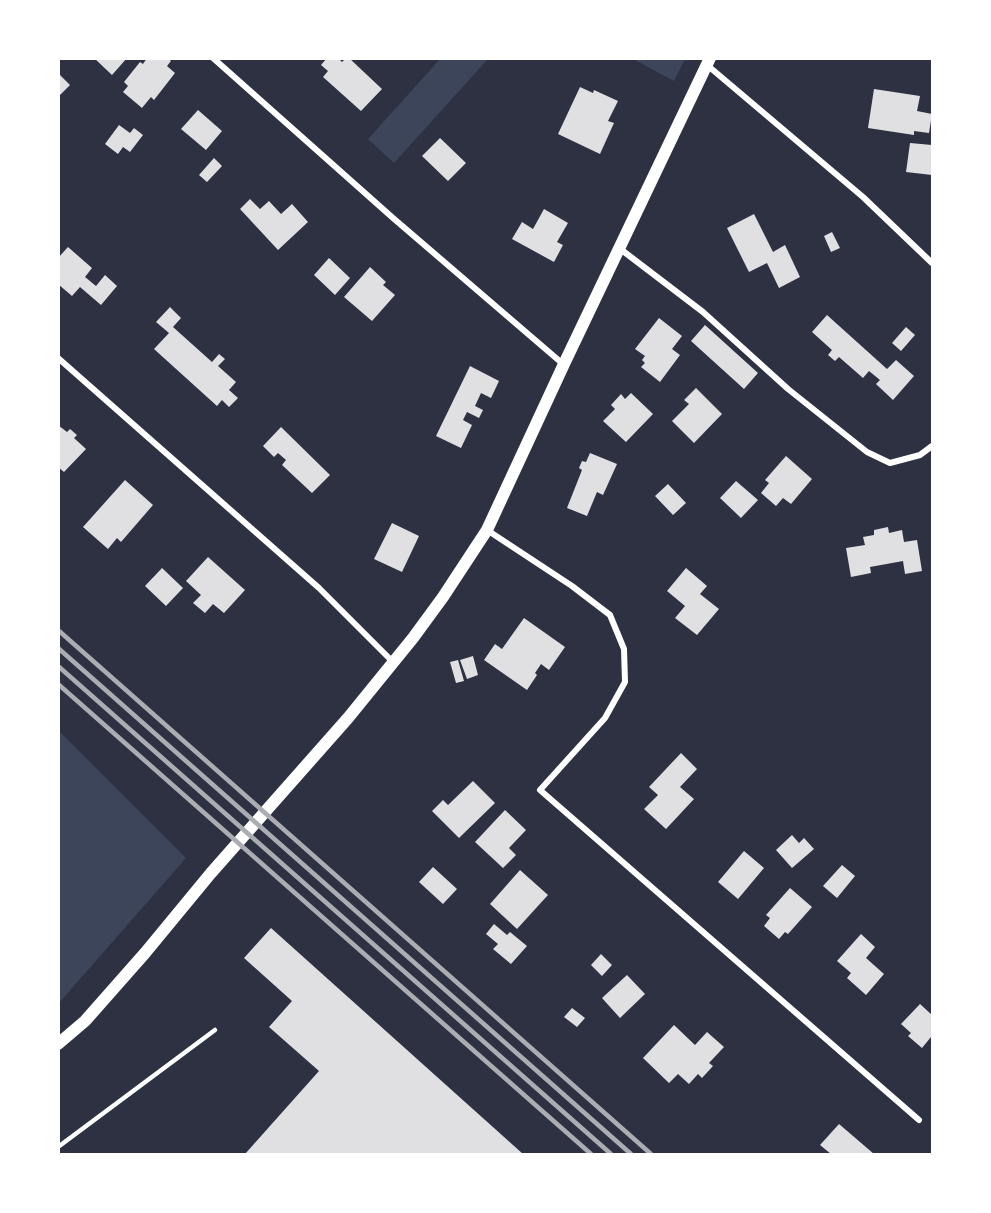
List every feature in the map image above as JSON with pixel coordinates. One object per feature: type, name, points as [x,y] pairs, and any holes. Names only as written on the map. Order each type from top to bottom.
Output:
[{"type":"main road","points":[[58,1044],[92,1012],[145,953],[211,873],[288,788],[393,663],[443,597],[487,530],[708,61]]},
{"type":"street","points":[[213,58],[393,218],[564,364]]},
{"type":"street","points":[[708,61],[863,197],[933,263]]},
{"type":"street","points":[[619,248],[703,312],[788,390],[867,452],[890,463],[920,455],[933,446]]},
{"type":"street","points":[[58,358],[319,588],[393,663]]},
{"type":"street","points":[[487,530],[572,586],[610,615],[624,648],[625,682],[605,718],[540,790],[919,1120]]},
{"type":"lane","points":[[58,1146],[215,1030]]},
{"type":"shaded area","points":[[440,59],[488,59],[394,163],[368,139]]},
{"type":"shaded area","points":[[633,59],[685,59],[674,81]]},
{"type":"shaded area","points":[[58,730],[186,858],[59,1003],[58,1003]]},
{"type":"building","points":[[94,58],[127,58],[112,75]]},
{"type":"building","points":[[147,58],[167,58],[171,61],[167,66],[175,73],[154,100],[151,97],[142,108],[123,92],[128,86],[124,82],[140,62],[143,64]]},
{"type":"building","points":[[327,58],[338,58],[342,62],[349,58],[382,89],[361,111],[323,77],[328,71],[321,65]]},
{"type":"building","points":[[60,75],[70,85],[58,97],[58,76]]},
{"type":"building","points":[[580,87],[593,93],[594,90],[618,101],[608,121],[614,123],[600,154],[558,134]]},
{"type":"building","points":[[874,89],[920,96],[917,111],[932,114],[929,133],[914,131],[914,135],[868,128]]},
{"type":"building","points":[[198,110],[222,131],[206,150],[181,129]]},
{"type":"building","points":[[119,125],[130,133],[134,128],[143,135],[130,152],[123,147],[118,154],[105,144]]},
{"type":"building","points":[[440,138],[466,163],[448,181],[422,156]]},
{"type":"building","points":[[910,143],[932,145],[932,175],[906,172]]},
{"type":"building","points":[[214,158],[222,166],[207,182],[199,175]]},
{"type":"building","points":[[250,199],[260,209],[269,201],[281,214],[292,204],[308,222],[278,250],[240,209]]},
{"type":"building","points":[[544,209],[568,223],[557,242],[563,245],[554,262],[512,239],[522,222],[533,229]]},
{"type":"building","points":[[754,214],[773,252],[785,245],[800,277],[779,288],[767,263],[749,272],[727,228]]},
{"type":"building","points":[[832,232],[840,248],[831,252],[824,236]]},
{"type":"building","points":[[68,247],[92,268],[85,277],[96,286],[105,275],[117,286],[101,305],[80,287],[72,296],[58,284],[58,258]]},
{"type":"building","points":[[329,258],[350,278],[335,295],[314,275]]},
{"type":"building","points":[[370,267],[386,282],[383,285],[395,295],[372,321],[344,297]]},
{"type":"building","points":[[170,307],[181,318],[173,327],[212,362],[219,354],[225,359],[218,366],[236,382],[229,390],[238,398],[229,407],[222,400],[217,406],[154,349],[169,333],[156,322]]},
{"type":"building","points":[[827,315],[887,369],[896,360],[914,376],[893,400],[876,384],[880,380],[869,371],[863,378],[839,357],[835,361],[828,355],[832,350],[812,332]]},
{"type":"building","points":[[659,318],[682,336],[672,349],[680,355],[660,382],[641,367],[645,363],[642,360],[645,356],[635,349]]},
{"type":"building","points":[[705,325],[758,373],[744,389],[691,341]]},
{"type":"building","points":[[906,327],[915,335],[901,351],[892,343]]},
{"type":"building","points":[[470,366],[499,381],[491,398],[481,393],[475,406],[483,410],[479,418],[467,412],[463,420],[472,425],[461,448],[436,436]]},
{"type":"building","points":[[696,388],[722,414],[694,443],[672,421],[689,404],[684,400]]},
{"type":"building","points":[[631,393],[653,414],[626,442],[603,421],[615,409],[611,405],[621,394],[625,399]]},
{"type":"building","points":[[58,425],[67,432],[70,429],[77,435],[74,438],[86,449],[64,472],[58,467]]},
{"type":"building","points":[[281,427],[330,475],[312,493],[282,465],[286,460],[278,453],[274,457],[263,446]]},
{"type":"building","points":[[590,453],[617,464],[603,495],[597,492],[587,516],[567,508],[582,470],[579,468],[582,461],[586,462]]},
{"type":"building","points":[[786,456],[812,479],[791,504],[783,498],[776,506],[761,493],[769,483],[765,480]]},
{"type":"building","points":[[125,480],[153,505],[121,542],[117,538],[108,549],[83,527]]},
{"type":"building","points":[[736,481],[758,500],[741,518],[720,498]]},
{"type":"building","points":[[668,484],[686,503],[673,515],[655,496]]},
{"type":"building","points":[[392,523],[419,536],[402,572],[374,559]]},
{"type":"building","points":[[888,527],[889,533],[902,530],[904,542],[917,540],[922,571],[905,574],[903,561],[870,567],[871,573],[851,577],[846,548],[865,545],[863,537],[874,535],[874,530]]},
{"type":"building","points":[[208,557],[245,590],[224,613],[213,604],[205,613],[193,603],[201,595],[186,581]]},
{"type":"building","points":[[162,568],[183,588],[166,606],[145,586]]},
{"type":"building","points":[[686,568],[707,586],[700,594],[719,609],[697,635],[675,618],[685,606],[667,591]]},
{"type":"building","points":[[524,618],[565,647],[549,670],[541,664],[527,690],[484,660],[495,644],[502,649]]},
{"type":"building","points":[[473,656],[478,675],[467,679],[460,660]]},
{"type":"building","points":[[458,660],[464,681],[456,683],[450,662]]},
{"type":"building","points":[[681,753],[697,769],[680,787],[694,799],[666,829],[644,809],[658,795],[649,787]]},
{"type":"building","points":[[473,781],[495,803],[459,838],[432,811],[443,800],[448,805]]},
{"type":"building","points":[[505,810],[526,830],[509,848],[516,855],[503,868],[475,842]]},
{"type":"building","points":[[792,835],[799,843],[804,838],[814,849],[792,868],[776,850]]},
{"type":"building","points":[[744,851],[764,868],[738,899],[718,882]]},
{"type":"building","points":[[842,865],[855,876],[837,898],[823,886]]},
{"type":"building","points":[[433,867],[457,889],[443,904],[419,882]]},
{"type":"building","points":[[520,870],[548,895],[517,929],[490,904]]},
{"type":"building","points":[[790,888],[812,907],[788,934],[785,932],[779,939],[764,926],[770,918],[766,915]]},
{"type":"building","points":[[494,924],[507,935],[510,932],[527,946],[511,964],[493,949],[498,944],[486,934]]},
{"type":"building","points":[[271,928],[523,1154],[245,1154],[319,1071],[269,1027],[292,1001],[244,958]]},
{"type":"building","points":[[861,934],[875,947],[866,958],[884,974],[866,995],[847,978],[851,973],[837,961]]},
{"type":"building","points":[[601,954],[612,965],[602,976],[591,965]]},
{"type":"building","points":[[627,975],[645,994],[620,1018],[602,998]]},
{"type":"building","points":[[920,1004],[932,1015],[932,1038],[922,1048],[908,1036],[911,1033],[901,1024]]},
{"type":"building","points":[[572,1008],[585,1018],[577,1027],[564,1017]]},
{"type":"building","points":[[674,1025],[695,1045],[707,1032],[724,1047],[709,1063],[713,1066],[702,1078],[698,1074],[689,1084],[678,1074],[669,1083],[643,1058]]},
{"type":"building","points":[[839,1124],[874,1154],[831,1154],[820,1145]]},
{"type":"railway","points":[[58,630],[651,1154]]},
{"type":"railway","points":[[58,648],[631,1154]]},
{"type":"railway","points":[[58,666],[611,1154]]},
{"type":"railway","points":[[58,684],[591,1154]]}]
